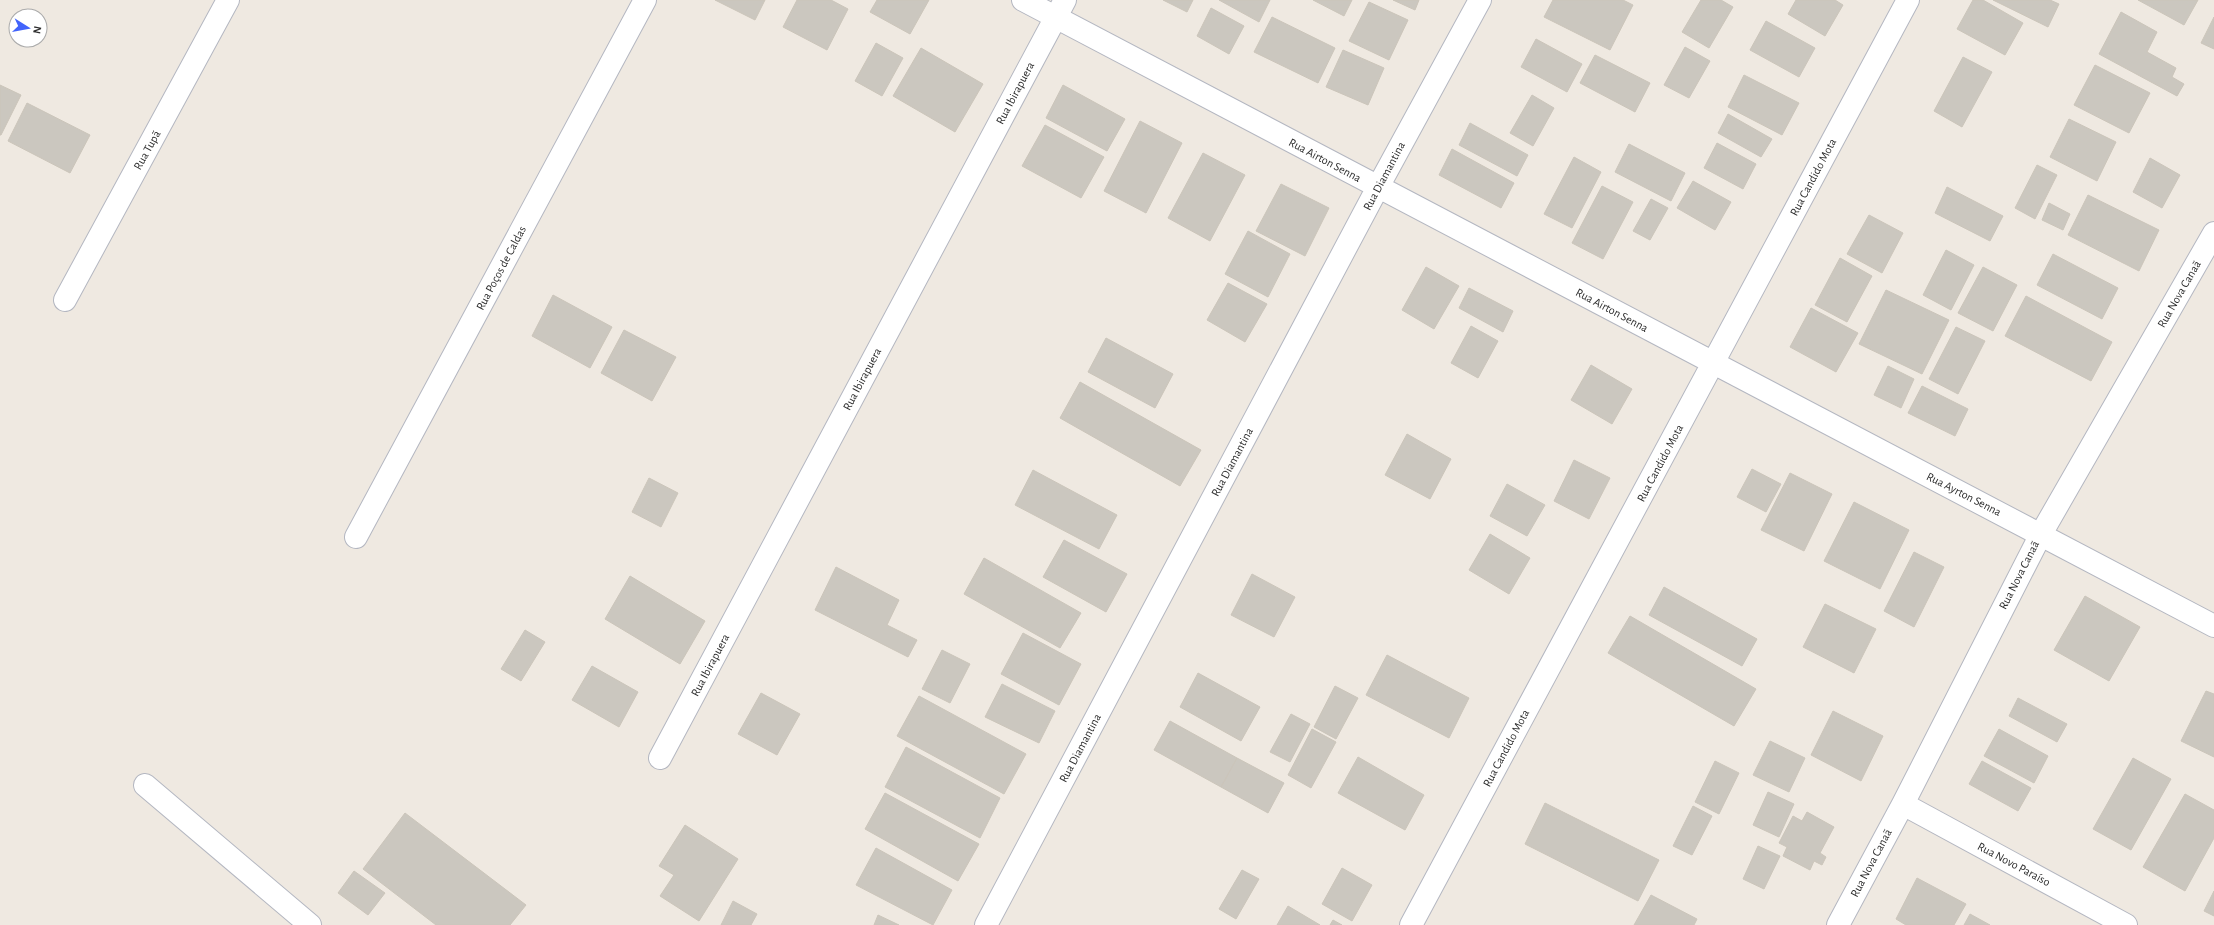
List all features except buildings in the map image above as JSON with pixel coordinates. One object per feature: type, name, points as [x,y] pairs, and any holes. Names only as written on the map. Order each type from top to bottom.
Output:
[{"type":"street","name":"Rua Tupã","points":[[65,300],[228,0]]},
{"type":"street","name":"Rua Poços de Caldas","points":[[356,537],[645,0]]},
{"type":"street","name":"Rua Airton Senna","points":[[1023,0],[1061,8],[1378,187],[1713,363]]},
{"type":"street","name":"Rua Diamantina","points":[[986,925],[1378,187],[1480,0]]},
{"type":"street","name":"Rua Candido Mota","points":[[1411,925],[1908,0]]},
{"type":"street","name":"Rua Ibirapuera","points":[[660,758],[1061,8]]},
{"type":"street","name":"Rua Nova Canaã","points":[[1838,925],[1903,804],[2041,534],[2214,233]]},
{"type":"street","name":"Rua Ayrton Senna","points":[[1713,363],[2214,626]]},
{"type":"street","points":[[145,785],[310,925]]},
{"type":"street","name":"Rua Novo Paraíso","points":[[1903,804],[2126,925]]}]
